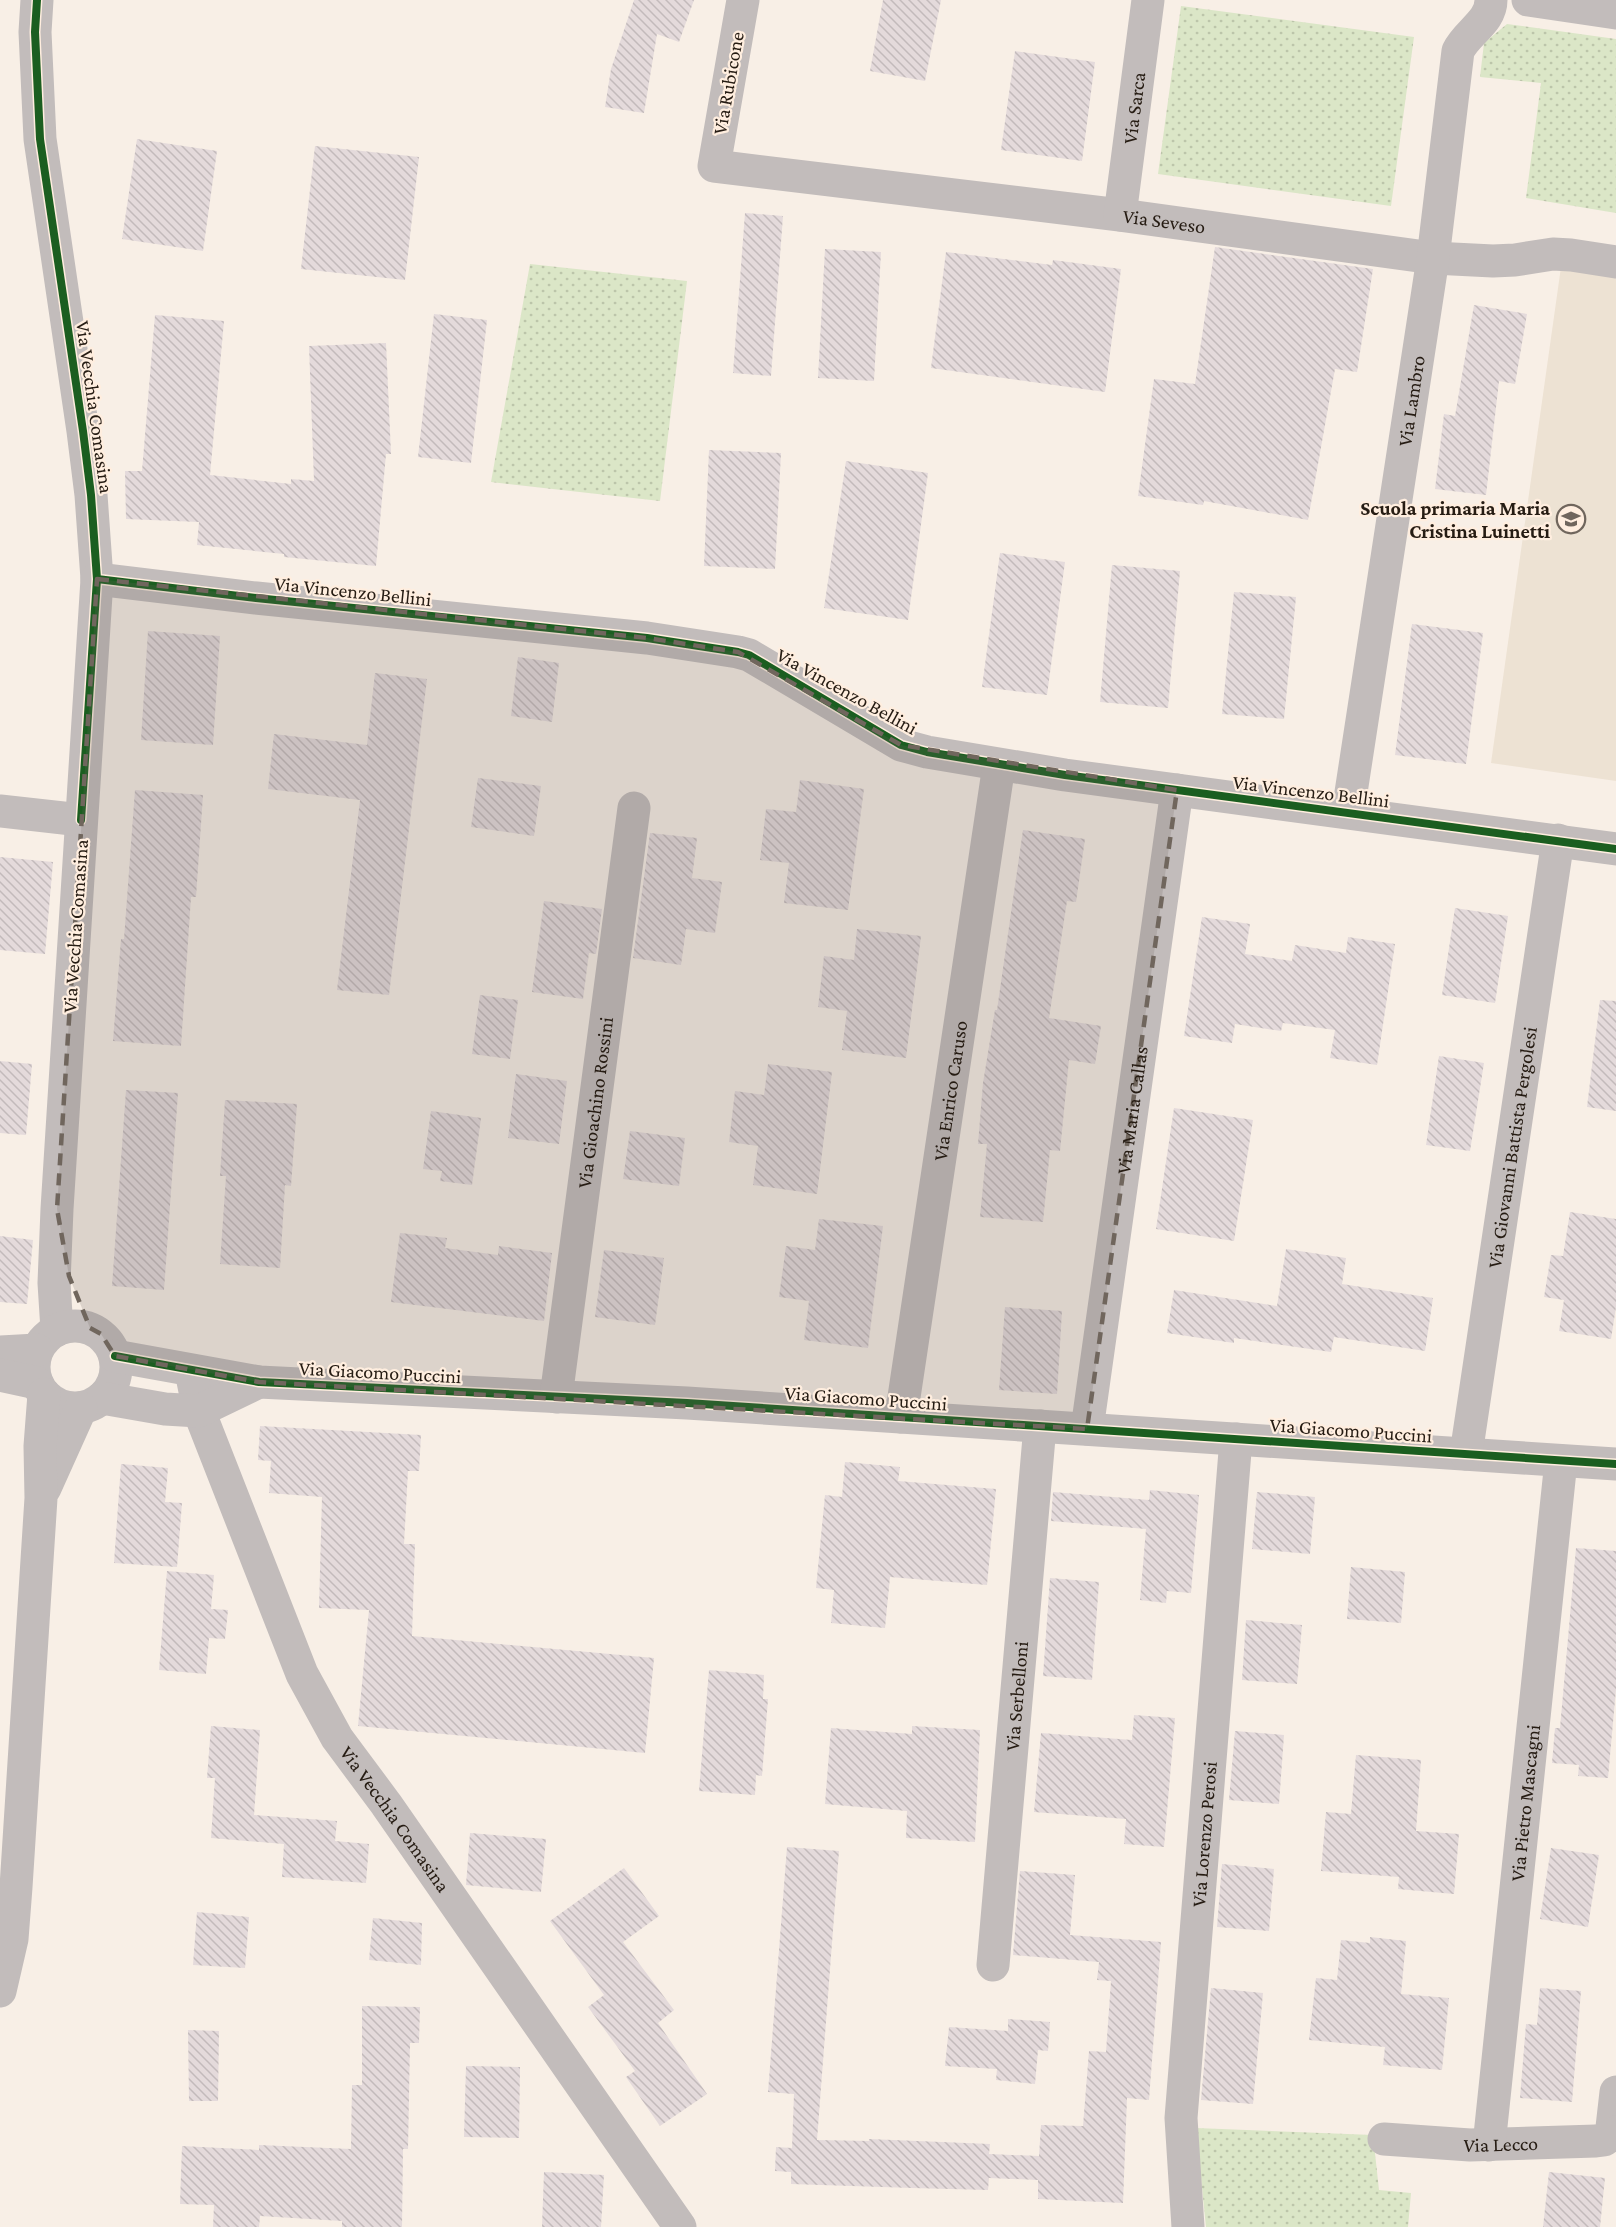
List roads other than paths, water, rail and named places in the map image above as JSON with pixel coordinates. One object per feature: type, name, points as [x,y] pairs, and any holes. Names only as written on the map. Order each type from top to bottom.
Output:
[{"type":"street","name":"Via Vecchia Comasina","points":[[37,0],[35,32],[40,139],[83,431],[91,495],[97,579],[54,1283],[47,1340]]},
{"type":"street","name":"Via Rubicone","points":[[714,166],[743,0]]},
{"type":"street","name":"Via Sarca","points":[[1120,215],[1148,0]]},
{"type":"street","name":"Via Lambro","points":[[1348,812],[1433,258],[1458,51],[1464,39],[1489,13],[1491,0]]},
{"type":"street","points":[[1527,0],[1616,13]]},
{"type":"street","name":"Via Seveso","points":[[714,166],[1120,215],[1433,258],[1493,261],[1553,254],[1616,262]]},
{"type":"street","name":"Via Vincenzo Bellini","points":[[97,579],[256,598],[647,638],[730,651],[749,655],[901,745],[927,752],[999,765],[1616,849]]},
{"type":"street","name":"Via Enrico Caruso","points":[[901,1417],[999,765]]},
{"type":"street","name":"Via Maria Callas","points":[[1087,1429],[1178,790]]},
{"type":"street","name":"Via Gioachino Rossini","points":[[556,1397],[634,808]]},
{"type":"street","points":[[0,811],[81,820]]},
{"type":"street","name":"Via Giovanni Battista Pergolesi","points":[[1466,1454],[1558,840]]},
{"type":"street","name":"Via Vecchia Comasina","points":[[57,1209],[69,1276],[90,1328]]},
{"type":"street","points":[[0,1352],[47,1340],[79,1326],[90,1328],[101,1334],[110,1344],[116,1356],[117,1370],[113,1384],[91,1403],[41,1498]]},
{"type":"street","points":[[0,1991],[12,1938],[41,1498],[40,1389],[34,1372],[47,1340]]},
{"type":"street","name":"Via Giacomo Puccini","points":[[116,1356],[259,1382],[901,1417],[1616,1464]]},
{"type":"street","name":"Via Vecchia Comasina","points":[[190,1371],[199,1411],[302,1674],[337,1738],[393,1814],[680,2227]]},
{"type":"street","points":[[0,1376],[40,1389],[54,1403],[68,1408],[91,1403],[199,1411]]},
{"type":"street","name":"Via Giacomo Puccini","points":[[199,1411],[259,1382]]},
{"type":"street","name":"Via Serbelloni","points":[[993,1965],[1040,1426]]},
{"type":"street","name":"Via Lorenzo Perosi","points":[[1188,2227],[1181,2118],[1236,1439]]},
{"type":"street","name":"Via Pietro Mascagni","points":[[1489,2145],[1561,1461]]},
{"type":"street","points":[[1614,2134],[1616,2092]]},
{"type":"street","name":"Via Lecco","points":[[1384,2139],[1489,2145],[1596,2141],[1614,2134]]},
{"type":"place","name":"Scuola primaria Maria Cristina Luinetti","points":[[1571,519]]}]
